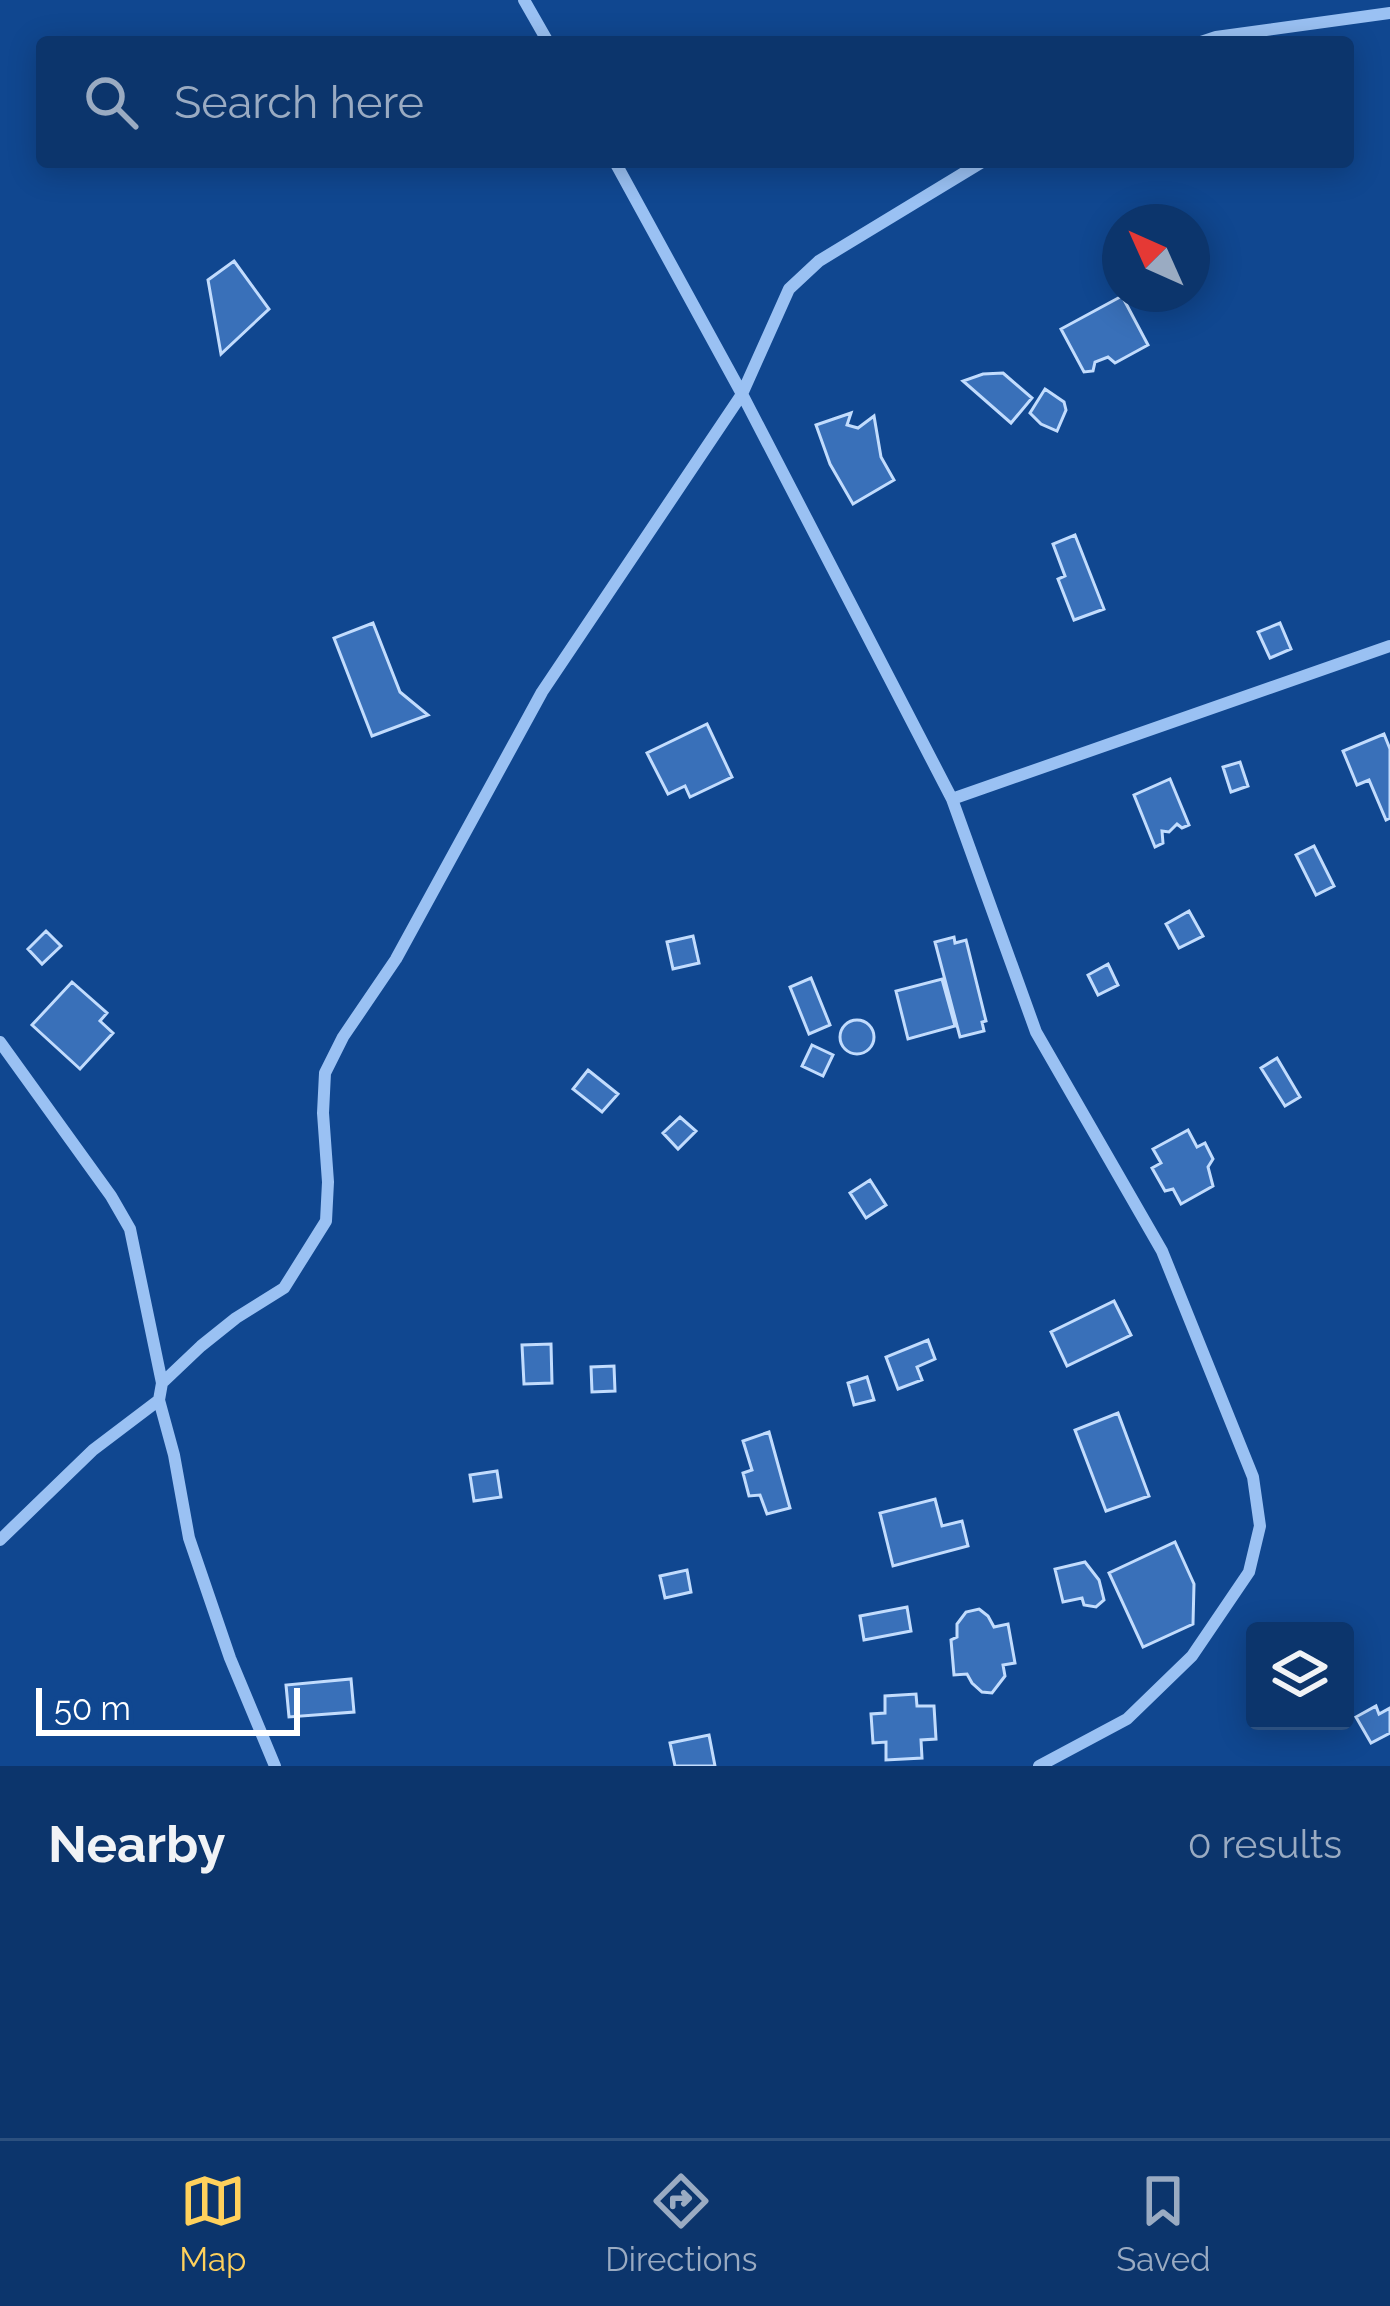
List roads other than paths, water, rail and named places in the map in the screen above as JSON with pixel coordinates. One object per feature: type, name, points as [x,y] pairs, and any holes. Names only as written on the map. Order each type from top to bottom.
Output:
[{"type":"street","points":[[524,0],[545,36]]},
{"type":"street","points":[[1223,36],[1390,13]]},
{"type":"street","points":[[618,168],[742,394],[952,799],[1036,1032],[1162,1251],[1252,1477],[1260,1526],[1249,1572],[1192,1656],[1127,1719],[1040,1766]]},
{"type":"street","points":[[163,1383],[219,1332],[284,1288],[326,1221],[322,1113],[326,1073],[343,1037],[396,959],[542,692],[742,394],[789,289],[819,260],[972,168]]},
{"type":"street","points":[[952,799],[1390,646]]},
{"type":"street","points":[[0,1042],[130,1228],[163,1383],[159,1400],[189,1538],[274,1766]]},
{"type":"street","points":[[0,1540],[93,1450],[159,1400]]}]
